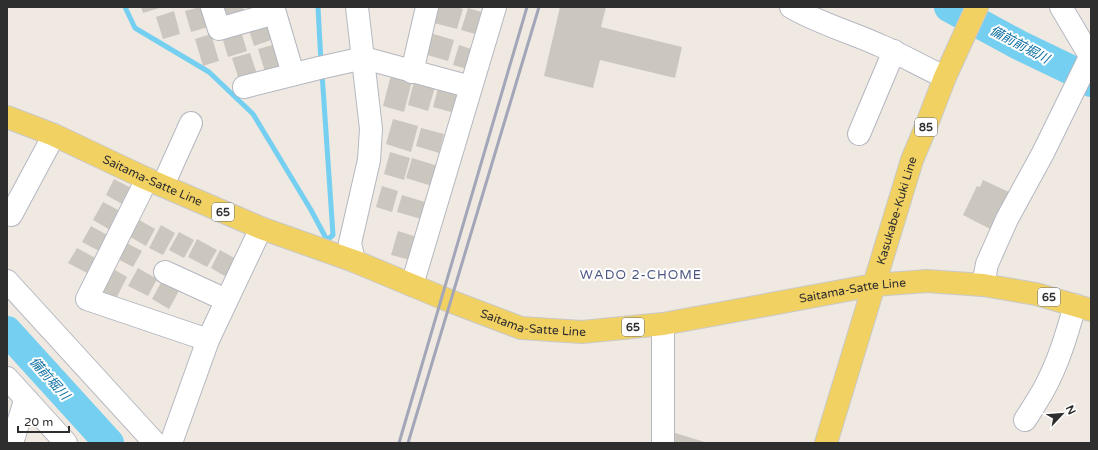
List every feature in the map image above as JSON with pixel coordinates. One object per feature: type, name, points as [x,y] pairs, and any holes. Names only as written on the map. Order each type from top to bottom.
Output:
[{"type":"main road","name":"Kasukabe-Kuki Line","points":[[826,443],[912,160],[944,77],[977,7]]},
{"type":"main road","name":"Saitama-Satte Line","points":[[7,117],[54,135],[155,182],[261,228],[354,261],[521,328],[582,332],[663,324],[874,285],[927,281],[983,285],[1036,294],[1083,307]]},
{"type":"street","points":[[212,7],[219,29],[275,13],[293,74]]},
{"type":"street","points":[[354,261],[350,243],[369,160],[371,129],[358,7]]},
{"type":"street","points":[[412,72],[427,7]]},
{"type":"street","points":[[412,285],[495,7]]},
{"type":"street","points":[[791,7],[894,52],[944,77]]},
{"type":"street","points":[[983,285],[987,264],[1004,226],[1043,153],[1089,57],[1061,7]]},
{"type":"street","points":[[859,134],[894,52]]},
{"type":"street","points":[[244,87],[364,58],[471,88]]},
{"type":"street","points":[[191,123],[87,299],[208,340]]},
{"type":"street","points":[[11,215],[54,135]]},
{"type":"street","points":[[171,443],[208,340],[261,228]]},
{"type":"street","points":[[165,272],[226,300]]},
{"type":"street","points":[[7,281],[155,443]]},
{"type":"street","points":[[1025,420],[1043,391],[1069,328],[1083,307]]},
{"type":"street","points":[[663,324],[663,443]]},
{"type":"street","points":[[7,378],[66,443]]},
{"type":"street","points":[[12,443],[24,404],[28,401]]},
{"type":"building","points":[[141,7],[163,7],[143,13]]},
{"type":"building","points":[[206,7],[212,26],[191,32],[185,11]]},
{"type":"building","points":[[222,7],[243,7],[245,14],[226,19]]},
{"type":"building","points":[[438,7],[457,7],[463,9],[457,29],[434,23]]},
{"type":"building","points":[[560,7],[606,7],[601,27],[682,47],[675,78],[600,60],[593,88],[544,76]]},
{"type":"building","points":[[468,8],[488,14],[482,36],[461,30]]},
{"type":"building","points":[[174,11],[180,34],[163,39],[156,17]]},
{"type":"building","points":[[269,21],[274,39],[254,46],[248,27]]},
{"type":"building","points":[[241,31],[247,51],[228,57],[222,37]]},
{"type":"building","points":[[430,33],[454,40],[448,61],[424,54]]},
{"type":"building","points":[[211,34],[219,61],[203,66],[195,39]]},
{"type":"building","points":[[276,44],[283,67],[265,72],[258,49]]},
{"type":"building","points":[[459,45],[477,51],[471,70],[453,65]]},
{"type":"building","points":[[250,53],[258,77],[240,83],[232,58]]},
{"type":"building","points":[[391,75],[412,81],[404,112],[383,106]]},
{"type":"building","points":[[414,81],[435,87],[428,111],[408,105]]},
{"type":"building","points":[[438,88],[464,95],[458,114],[433,107]]},
{"type":"building","points":[[393,119],[418,126],[411,152],[386,144]]},
{"type":"building","points":[[421,128],[444,134],[439,153],[416,146]]},
{"type":"building","points":[[390,152],[410,158],[404,180],[384,174]]},
{"type":"building","points":[[412,158],[438,166],[432,186],[406,178]]},
{"type":"building","points":[[114,179],[133,189],[124,205],[106,195]]},
{"type":"building","points":[[983,180],[1011,193],[992,230],[963,215],[977,186],[980,187]]},
{"type":"building","points":[[382,186],[398,191],[392,212],[376,207]]},
{"type":"building","points":[[402,195],[425,202],[421,219],[397,212]]},
{"type":"building","points":[[103,202],[122,212],[112,231],[93,220]]},
{"type":"building","points":[[134,217],[155,229],[146,246],[125,234]]},
{"type":"building","points":[[161,225],[175,233],[163,255],[149,248]]},
{"type":"building","points":[[91,226],[109,236],[101,252],[82,242]]},
{"type":"building","points":[[398,231],[420,238],[414,261],[391,255]]},
{"type":"building","points":[[179,232],[194,240],[184,258],[169,250]]},
{"type":"building","points":[[197,239],[217,250],[207,267],[188,257]]},
{"type":"building","points":[[123,241],[142,251],[133,267],[114,257]]},
{"type":"building","points":[[77,248],[97,259],[89,274],[68,263]]},
{"type":"building","points":[[220,250],[238,260],[228,278],[211,268]]},
{"type":"building","points":[[110,267],[127,277],[115,301],[97,291]]},
{"type":"building","points":[[138,268],[157,279],[148,296],[128,286]]},
{"type":"building","points":[[164,277],[181,287],[169,309],[152,299]]},
{"type":"building","points":[[675,433],[708,443],[672,443]]},
{"type":"waterway","points":[[125,7],[135,28],[209,72],[253,114],[311,210],[327,240],[333,235],[322,73]]},
{"type":"waterway","points":[[318,7],[321,63]]},
{"type":"waterway","name":"備前前堀川","points":[[949,7],[1019,45],[1071,70],[1091,82]]},
{"type":"waterway","name":"備前堀川","points":[[7,331],[109,443]]},
{"type":"railway","points":[[399,443],[527,7]]},
{"type":"railway","points":[[408,443],[539,7]]},
{"type":"district","name":"WADO 2-CHOME","points":[[641,274]]}]
